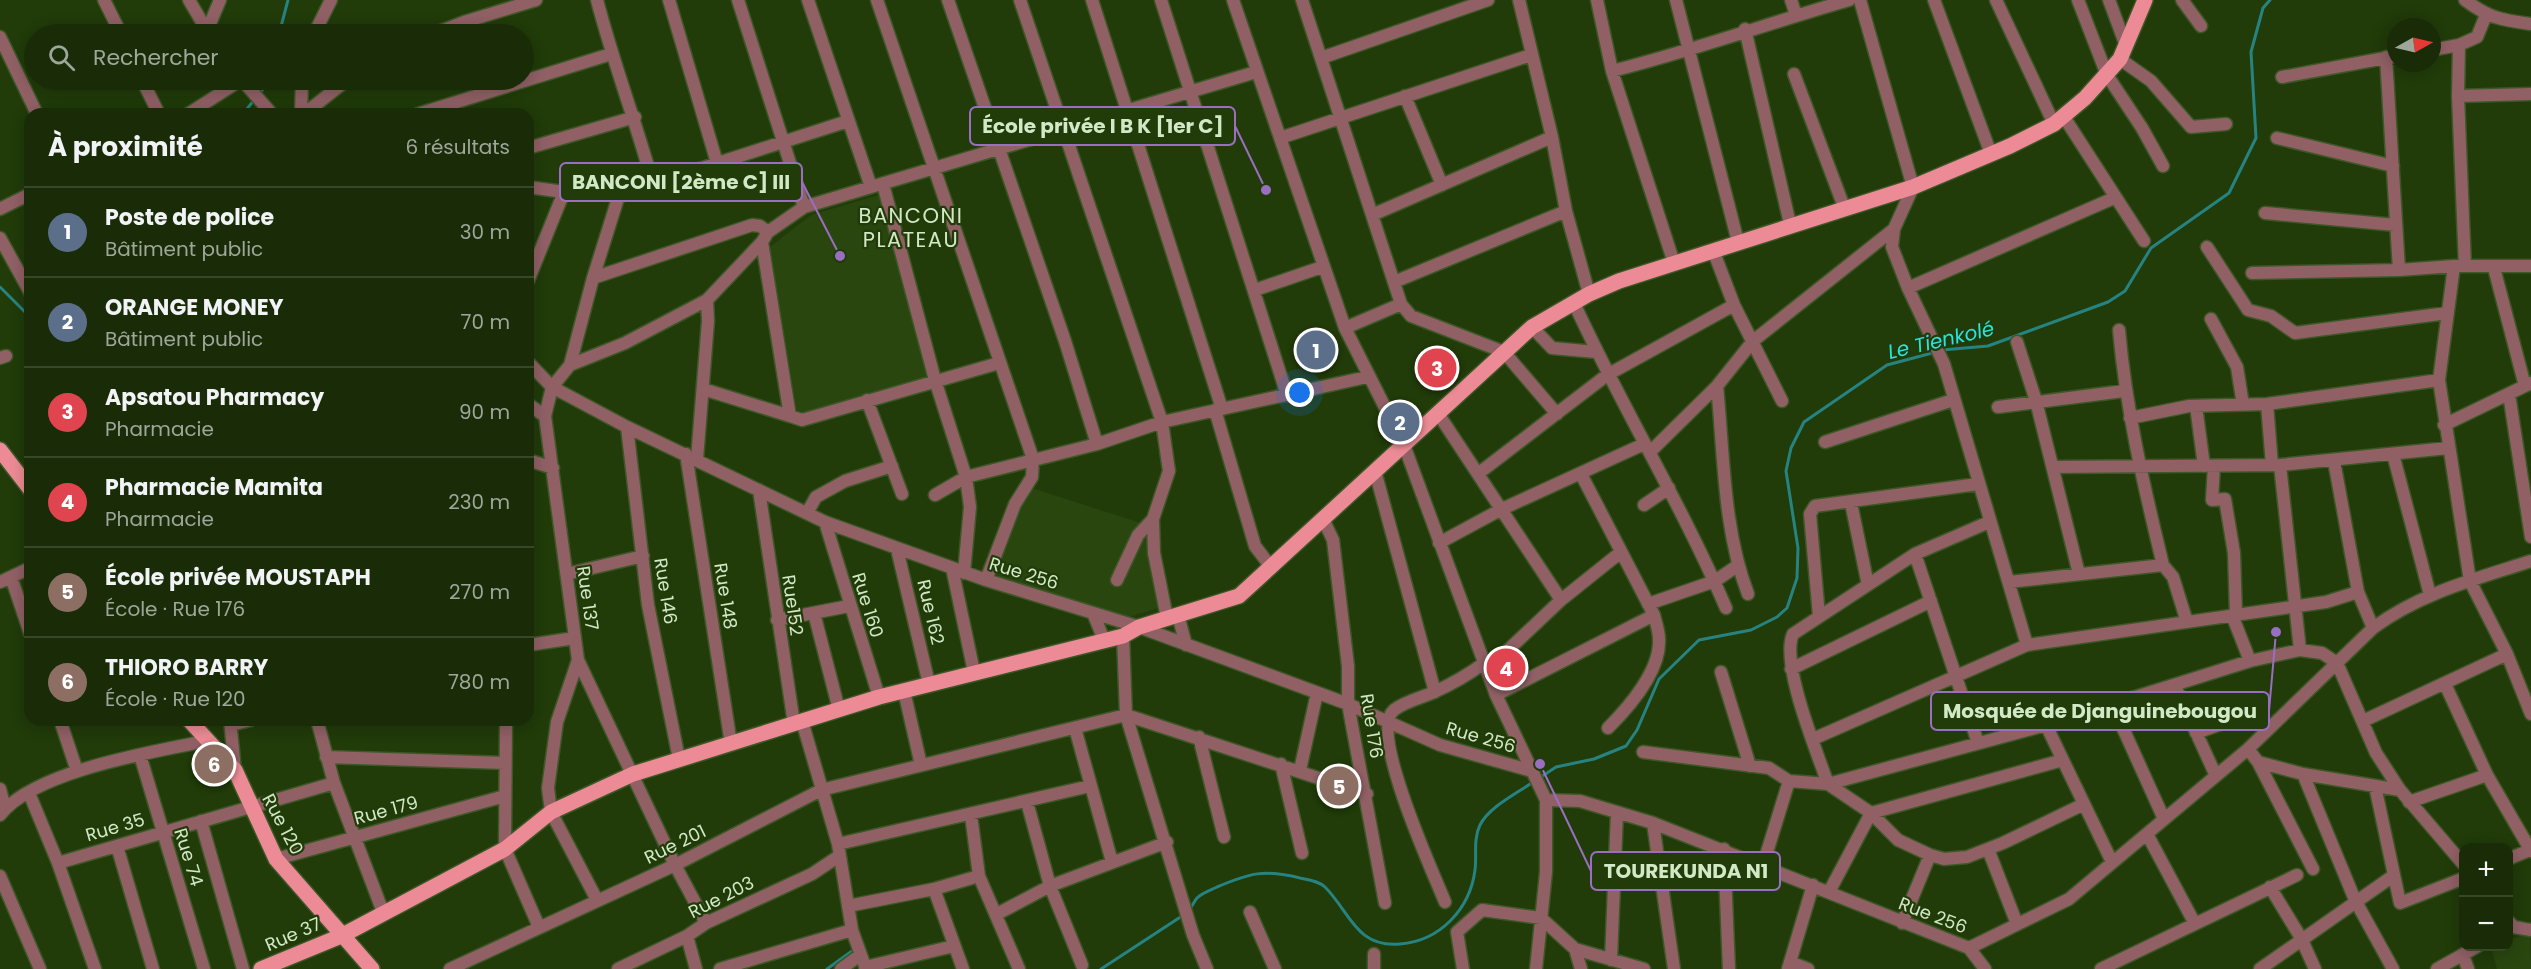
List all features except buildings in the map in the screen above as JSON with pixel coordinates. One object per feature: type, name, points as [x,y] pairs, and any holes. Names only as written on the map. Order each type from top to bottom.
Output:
[{"type":"main road","name":"Rue 37","points":[[261,969],[341,936],[505,849],[551,812],[633,774],[879,698],[974,672],[1123,636],[1139,627],[1239,596],[1532,327],[1589,294],[1790,224],[1913,187],[1991,154],[2059,121],[2107,75],[2123,52],[2145,0]]},
{"type":"main road","points":[[0,450],[24,481]]},
{"type":"main road","name":"Rue 120","points":[[194,726],[236,770],[276,859],[372,969]]},
{"type":"street","points":[[104,0],[116,24]]},
{"type":"street","points":[[189,0],[203,24]]},
{"type":"street","points":[[211,24],[220,0]]},
{"type":"street","points":[[319,24],[331,0]]},
{"type":"street","points":[[459,24],[536,0]]},
{"type":"street","points":[[597,0],[611,54],[634,117],[653,184]]},
{"type":"street","points":[[669,0],[717,163]]},
{"type":"street","points":[[738,0],[804,207]]},
{"type":"street","points":[[808,0],[848,121],[877,185],[966,477],[970,507],[964,573]]},
{"type":"street","points":[[877,0],[1033,459],[1032,477],[1015,504],[986,580]]},
{"type":"street","points":[[948,0],[1065,341],[1097,444]]},
{"type":"street","points":[[1020,0],[1162,422],[1169,471],[1153,519],[1154,553],[1173,617],[1186,645]]},
{"type":"street","points":[[1092,0],[1219,410],[1255,546],[1271,567]]},
{"type":"street","points":[[1161,0],[1287,395]]},
{"type":"street","points":[[1233,0],[1322,267],[1345,328],[1367,377],[1404,445],[1496,694],[1546,800],[1546,872],[1536,969]]},
{"type":"street","points":[[1302,0],[1401,304],[1412,316],[1504,352],[1557,414]]},
{"type":"street","points":[[1321,58],[1488,0]]},
{"type":"street","points":[[1519,0],[1552,137],[1566,211],[1589,294]]},
{"type":"street","points":[[1596,0],[1612,71],[1674,263]]},
{"type":"street","points":[[1676,0],[1738,242]]},
{"type":"street","points":[[1791,0],[1796,15]]},
{"type":"street","points":[[1612,71],[1689,51],[1745,30],[1849,0]]},
{"type":"street","points":[[1860,0],[1881,82],[1913,187],[1894,228],[1892,247],[1908,288],[1944,364],[2027,645]]},
{"type":"street","points":[[1934,0],[1991,154]]},
{"type":"street","points":[[1996,0],[2059,121],[2144,242]]},
{"type":"street","points":[[2078,0],[2107,75],[2142,128],[2163,166]]},
{"type":"street","points":[[2109,0],[2123,52],[2190,127],[2226,124]]},
{"type":"street","points":[[2182,0],[2201,26]]},
{"type":"street","points":[[2465,0],[2486,15],[2500,20],[2531,24]]},
{"type":"street","points":[[2441,48],[2459,45],[2477,37],[2486,15]]},
{"type":"street","points":[[1745,30],[1790,224]]},
{"type":"street","points":[[0,37],[24,87]]},
{"type":"street","points":[[2459,45],[2459,266],[2447,313],[2439,380],[2444,425],[2470,581],[2507,654],[2531,714]]},
{"type":"street","points":[[534,78],[611,54]]},
{"type":"street","points":[[1280,138],[1531,55]]},
{"type":"street","points":[[2282,77],[2387,58]]},
{"type":"street","points":[[570,365],[625,344],[707,300],[765,237],[804,207],[1256,72]]},
{"type":"street","points":[[2391,72],[2393,166],[2399,270]]},
{"type":"street","points":[[1794,74],[1844,207]]},
{"type":"street","points":[[25,90],[34,108]]},
{"type":"street","points":[[147,90],[156,108]]},
{"type":"street","points":[[198,108],[230,90]]},
{"type":"street","points":[[251,90],[266,108]]},
{"type":"street","points":[[302,90],[302,108]]},
{"type":"street","points":[[310,108],[334,90]]},
{"type":"street","points":[[437,108],[495,90]]},
{"type":"street","points":[[2458,96],[2531,94]]},
{"type":"street","points":[[1405,96],[1442,185]]},
{"type":"street","points":[[534,146],[634,117]]},
{"type":"street","points":[[534,188],[619,195],[848,121]]},
{"type":"street","points":[[1372,215],[1552,137]]},
{"type":"street","points":[[2277,138],[2393,166]]},
{"type":"street","points":[[534,266],[564,192]]},
{"type":"street","points":[[552,387],[570,365],[593,278],[619,195]]},
{"type":"street","points":[[0,209],[24,197]]},
{"type":"street","points":[[1908,288],[2114,198]]},
{"type":"street","points":[[1394,282],[1566,211]]},
{"type":"street","points":[[2265,213],[2396,225]]},
{"type":"street","points":[[593,278],[752,225],[760,226],[765,237],[790,416]]},
{"type":"street","points":[[1439,543],[1502,509],[1647,448],[1717,386],[1753,341],[1894,228]]},
{"type":"street","points":[[0,238],[24,281]]},
{"type":"street","points":[[2207,247],[2248,310],[2271,316],[2295,333],[2447,313]]},
{"type":"street","points":[[1713,250],[1734,305],[1782,401]]},
{"type":"street","points":[[2252,273],[2399,270],[2459,266],[2494,268],[2531,266]]},
{"type":"street","points":[[1255,290],[1322,267]]},
{"type":"street","points":[[2444,425],[2528,385],[2494,268]]},
{"type":"street","name":"Rue 148","points":[[707,300],[708,321],[703,389],[691,457],[731,744]]},
{"type":"street","points":[[1574,303],[1607,375],[1669,488],[1726,608]]},
{"type":"street","points":[[1345,328],[1401,304]]},
{"type":"street","points":[[1479,473],[1607,375],[1734,305]]},
{"type":"street","points":[[2211,319],[2237,367],[2243,405]]},
{"type":"street","points":[[1532,327],[1552,348],[1596,352]]},
{"type":"street","points":[[2118,330],[2124,391],[2139,467],[2163,565],[2173,577],[2187,622]]},
{"type":"street","points":[[2017,342],[2036,401],[2079,574]]},
{"type":"street","points":[[703,389],[802,420],[999,363]]},
{"type":"street","name":"Rue 256","points":[[534,368],[552,387],[627,427],[825,522],[964,573],[1139,627],[1348,704],[1440,745],[1532,771]]},
{"type":"street","points":[[935,495],[966,477],[1097,444],[1162,422],[1367,377]]},
{"type":"street","points":[[2130,418],[2196,406],[2267,404],[2439,380]]},
{"type":"street","points":[[1717,386],[1731,533],[1737,566],[1748,594]]},
{"type":"street","name":"Rue 137","points":[[551,812],[548,788],[556,722],[578,660],[545,416],[552,387]]},
{"type":"street","points":[[1998,407],[2124,391]]},
{"type":"street","points":[[2509,394],[2531,537]]},
{"type":"street","points":[[867,400],[902,494]]},
{"type":"street","points":[[1825,442],[1953,400]]},
{"type":"street","points":[[2267,404],[2300,650]]},
{"type":"street","points":[[2196,406],[2209,466],[2212,500],[2225,499],[2234,553],[2234,615],[2250,661]]},
{"type":"street","points":[[534,408],[545,416]]},
{"type":"street","points":[[1437,412],[1561,600]]},
{"type":"street","name":"Rue 146","points":[[627,427],[648,605],[680,759]]},
{"type":"street","points":[[2053,467],[2276,465],[2448,448]]},
{"type":"street","points":[[2394,454],[2430,595]]},
{"type":"street","points":[[2334,461],[2358,592],[2373,628]]},
{"type":"street","points":[[534,462],[553,468]]},
{"type":"street","points":[[807,513],[816,497],[826,491],[845,481],[892,466]]},
{"type":"street","points":[[1375,471],[1435,692]]},
{"type":"street","points":[[1581,474],[1651,610],[1659,641],[1648,678],[1627,709],[1608,728]]},
{"type":"street","points":[[1819,616],[1810,514],[1815,506],[1851,503],[1978,484]]},
{"type":"street","points":[[1644,505],[1669,488]]},
{"type":"street","name":"Rue152","points":[[759,490],[777,620],[798,723],[839,850],[852,930],[863,964]]},
{"type":"street","points":[[1851,503],[1868,585]]},
{"type":"street","points":[[1118,580],[1138,535],[1153,519]]},
{"type":"street","name":"Rue 176","points":[[1323,519],[1333,540],[1348,666],[1348,704],[1367,794],[1385,903]]},
{"type":"street","name":"Rue 160","points":[[825,522],[879,698]]},
{"type":"street","points":[[1989,522],[1915,554],[1793,634],[1789,642],[1791,669],[1828,784],[1871,813],[1899,840],[1944,859],[1967,856],[1988,849],[2084,804]]},
{"type":"street","name":"Rue 162","points":[[897,549],[929,684]]},
{"type":"street","points":[[1445,902],[1409,813],[1392,759],[1387,733],[1388,721],[1393,711],[1486,667],[1561,600],[1621,552]]},
{"type":"street","points":[[1915,554],[1978,743]]},
{"type":"street","points":[[567,574],[643,556]]},
{"type":"street","points":[[1985,969],[1969,948],[2069,899],[2248,748],[2373,628],[2396,611],[2430,595],[2531,561]]},
{"type":"street","points":[[2009,582],[2163,565]]},
{"type":"street","points":[[1496,694],[1651,610],[1715,581],[1737,566]]},
{"type":"street","points":[[952,568],[974,672]]},
{"type":"street","points":[[24,571],[5,580],[24,620]]},
{"type":"street","points":[[1813,739],[1955,674],[2027,645],[2326,602],[2358,592]]},
{"type":"street","points":[[1791,669],[1931,601]]},
{"type":"street","points":[[777,620],[849,606]]},
{"type":"street","points":[[814,612],[839,710]]},
{"type":"street","points":[[1093,613],[1104,640]]},
{"type":"street","points":[[1123,636],[1126,715],[1167,843],[1193,935],[1207,969]]},
{"type":"street","points":[[534,644],[575,638]]},
{"type":"street","points":[[1643,752],[1769,768],[1789,781],[1828,784],[2046,725],[2250,661],[2300,650],[2322,652],[2337,663],[2376,753],[2400,790],[2459,860]]},
{"type":"street","points":[[2363,721],[2507,654]]},
{"type":"street","points":[[578,660],[675,865],[706,923]]},
{"type":"street","points":[[1721,672],[1750,766]]},
{"type":"street","points":[[2445,684],[2487,775],[2531,851],[2513,857]]},
{"type":"street","points":[[2175,686],[2216,776]]},
{"type":"street","points":[[904,691],[921,765]]},
{"type":"street","points":[[1300,770],[1317,693]]},
{"type":"street","points":[[2112,704],[2164,819]]},
{"type":"street","points":[[1126,715],[1300,770],[1367,794]]},
{"type":"street","name":"Rue 201","points":[[450,969],[675,865],[821,790],[1126,715]]},
{"type":"street","points":[[2196,733],[2226,722]]},
{"type":"street","points":[[2046,725],[2112,862]]},
{"type":"street","points":[[62,726],[77,771]]},
{"type":"street","points":[[230,726],[236,770]]},
{"type":"street","points":[[318,726],[334,783],[383,912]]},
{"type":"street","points":[[506,726],[505,849],[539,927]]},
{"type":"street","points":[[1075,728],[1112,862]]},
{"type":"street","points":[[1199,737],[1224,837]]},
{"type":"street","points":[[0,789],[3,811],[28,793],[77,771],[206,741]]},
{"type":"street","points":[[2248,748],[2258,762],[2313,869]]},
{"type":"street","name":"Rue 74","points":[[140,755],[204,969]]},
{"type":"street","points":[[326,757],[505,763]]},
{"type":"street","points":[[1829,892],[1871,813],[2063,760]]},
{"type":"street","points":[[2258,762],[2303,774],[2400,790]]},
{"type":"street","points":[[1281,764],[1302,853]]},
{"type":"street","points":[[2303,774],[2355,900],[2393,969]]},
{"type":"street","points":[[2409,802],[2487,775]]},
{"type":"street","points":[[1763,865],[1789,781]]},
{"type":"street","name":"Rue 35","points":[[58,863],[334,783]]},
{"type":"street","points":[[839,850],[1090,786]]},
{"type":"street","points":[[2375,786],[2398,901],[2402,904],[2459,880]]},
{"type":"street","points":[[28,793],[58,863],[95,969]]},
{"type":"street","name":"Rue 179","points":[[276,859],[505,796]]},
{"type":"street","name":"Rue 256","points":[[1546,800],[1580,801],[1653,823],[1724,849],[1902,923],[1969,948]]},
{"type":"street","points":[[1027,802],[1050,886],[1082,965]]},
{"type":"street","points":[[551,812],[597,900]]},
{"type":"street","points":[[1611,960],[1617,812]]},
{"type":"street","points":[[971,815],[979,876],[1019,969]]},
{"type":"street","points":[[201,821],[243,969]]},
{"type":"street","points":[[1653,823],[1674,969]]},
{"type":"street","points":[[2147,834],[2194,922]]},
{"type":"street","points":[[997,914],[1050,886],[1167,843]]},
{"type":"street","points":[[117,846],[153,969]]},
{"type":"street","points":[[1724,849],[1729,969]]},
{"type":"street","points":[[1988,849],[2017,924]]},
{"type":"street","name":"Rue 203","points":[[618,969],[631,966],[687,936],[706,923],[812,874],[839,850]]},
{"type":"street","points":[[1902,923],[1930,855]]},
{"type":"street","points":[[2101,969],[2194,922],[2297,875]]},
{"type":"street","points":[[0,876],[40,969]]},
{"type":"street","points":[[848,906],[934,889],[979,876]]},
{"type":"street","points":[[2260,969],[2355,900],[2393,876]]},
{"type":"street","points":[[1808,969],[1789,965],[1813,885]]},
{"type":"street","points":[[2270,887],[2301,938],[2315,969]]},
{"type":"street","points":[[934,889],[963,969]]},
{"type":"street","points":[[1463,969],[1457,932],[1482,910],[1541,918],[1575,949],[1644,969]]},
{"type":"street","points":[[1250,912],[1275,969]]},
{"type":"street","points":[[2513,925],[2531,919]]},
{"type":"street","points":[[2513,927],[2531,930]]},
{"type":"street","points":[[720,969],[852,930]]},
{"type":"street","points":[[687,936],[696,969]]},
{"type":"street","points":[[841,969],[954,946]]},
{"type":"street","points":[[1575,949],[1581,969]]},
{"type":"street","points":[[2437,969],[2470,951]]},
{"type":"street","points":[[1374,954],[1374,969]]},
{"type":"street","points":[[2463,955],[2468,969]]},
{"type":"shaded area","points":[[879,195],[932,377],[798,416],[770,247],[811,215]]},
{"type":"shaded area","points":[[1029,487],[1147,525],[1172,604],[1125,618],[994,576]]},
{"type":"shaded area","points":[[2530,932],[2531,969],[2497,969],[2492,951],[2513,951],[2513,938]]},
{"type":"waterway","points":[[282,24],[288,0]]},
{"type":"waterway","name":"Le Tienkolé","points":[[1942,350],[1988,346],[2108,302],[2125,291],[2151,248],[2229,193],[2256,138],[2251,52],[2263,8],[2270,0]]},
{"type":"waterway","points":[[258,95],[262,90]]},
{"type":"waterway","points":[[248,108],[254,100]]},
{"type":"waterway","points":[[0,287],[24,311]]},
{"type":"waterway","name":"Le Tienkolé","points":[[1538,779],[1556,767],[1594,759],[1626,746],[1637,730],[1659,679],[1699,640],[1751,630],[1777,617],[1787,608],[1797,578],[1798,548],[1786,471],[1791,448],[1804,422],[1887,365],[1936,352]]},
{"type":"waterway","name":"Le Tienkolé","points":[[1189,909],[1201,895],[1229,882],[1257,874],[1287,875],[1323,885],[1355,926],[1373,940],[1385,944],[1415,942],[1428,937],[1451,921],[1467,898],[1475,870],[1477,836],[1484,818],[1533,782]]},
{"type":"waterway","name":"Le Tienkolé","points":[[1101,969],[1182,916]]},
{"type":"waterway","points":[[827,969],[852,951]]},
{"type":"place","name":"École privée I B K [1er C]","points":[[1266,190]]},
{"type":"place","name":"BANCONI [2ème C] III","points":[[840,256]]},
{"type":"place","name":"Poste de police","points":[[1316,350]]},
{"type":"place","name":"Apsatou Pharmacy","points":[[1437,368]]},
{"type":"place","name":"ORANGE MONEY","points":[[1400,422]]},
{"type":"place","name":"Mosquée de Djanguinebougou","points":[[2276,632]]},
{"type":"place","name":"Pharmacie Mamita","points":[[1506,668]]},
{"type":"place","name":"THIORO BARRY","points":[[214,764]]},
{"type":"place","name":"TOUREKUNDA N1","points":[[1540,764]]},
{"type":"place","name":"École privée MOUSTAPH","points":[[1339,786]]},
{"type":"district","name":"BANCONI PLATEAU","points":[[911,227]]}]
